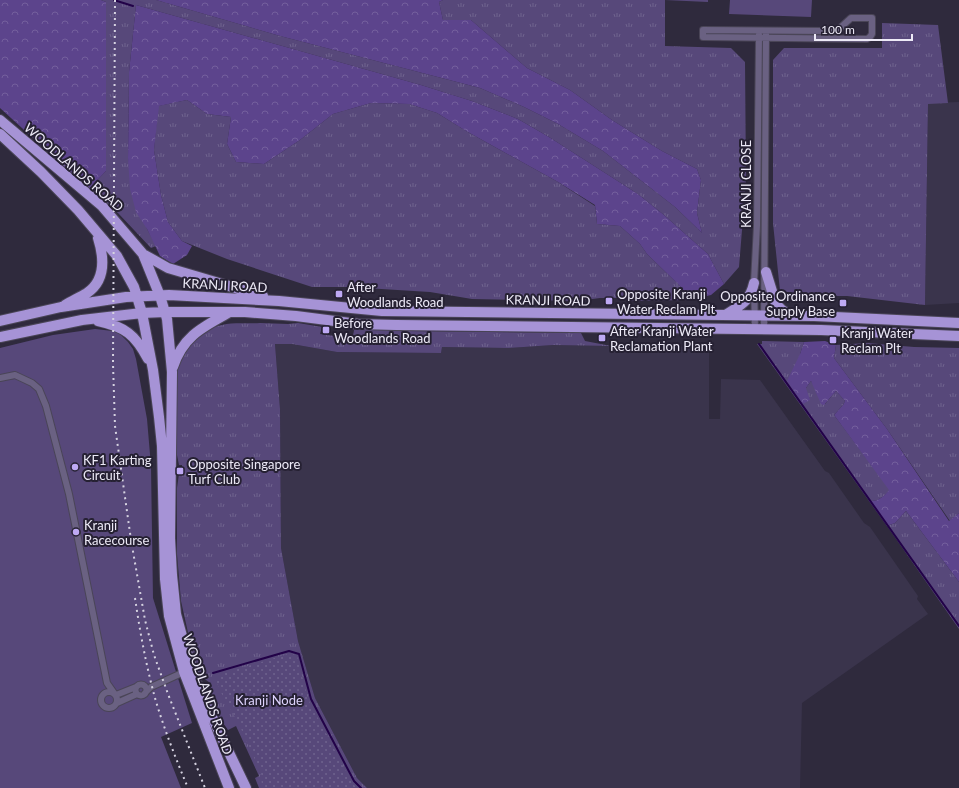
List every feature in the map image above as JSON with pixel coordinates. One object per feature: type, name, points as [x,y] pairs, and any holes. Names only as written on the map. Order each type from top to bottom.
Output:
[{"type":"main road","name":"WOODLANDS ROAD","points":[[0,120],[102,206],[143,254],[160,296],[165,312],[172,372],[170,538],[176,614],[199,690],[246,788]]},
{"type":"main road","name":"WOODLANDS ROAD","points":[[0,134],[41,172],[78,210],[117,256],[134,287],[142,313],[153,370],[162,446],[163,553],[169,616],[184,672],[229,788]]},
{"type":"main road","points":[[0,321],[62,307],[87,293],[102,273],[103,258],[96,233]]},
{"type":"main road","points":[[143,254],[168,268],[279,301]]},
{"type":"main road","points":[[766,272],[776,304],[791,316]]},
{"type":"main road","points":[[726,314],[744,302],[752,294],[754,283]]},
{"type":"main road","name":"KRANJI ROAD","points":[[62,307],[137,297],[160,296],[279,301],[389,311],[726,314],[850,317],[959,323]]},
{"type":"main road","points":[[172,372],[177,356],[187,340],[200,330],[230,312]]},
{"type":"main road","name":"KRANJI ROAD","points":[[82,320],[142,313],[230,312],[296,316],[358,324],[760,329],[855,331],[959,336]]},
{"type":"main road","points":[[0,338],[82,320],[98,321],[114,325],[126,331],[137,341],[153,370]]},
{"type":"main road","points":[[911,320],[914,335]]},
{"type":"street","points":[[851,18],[872,18],[872,34],[867,39],[703,37],[703,30],[760,30],[832,31],[839,29],[851,18]]},
{"type":"street","name":"KRANJI CLOSE","points":[[760,30],[757,225],[754,283],[760,315],[760,329]]},
{"type":"street","name":"KRANJI CLOSE","points":[[760,329],[760,315],[766,272],[764,248],[766,31]]},
{"type":"street","points":[[0,378],[15,376],[32,383],[39,388],[46,406],[69,494],[107,683],[115,694],[117,703]]},
{"type":"street","points":[[145,694],[150,687],[184,672]]},
{"type":"street","points":[[107,683],[101,698],[101,702],[105,708],[112,708],[136,691],[140,684],[150,687]]},
{"type":"street","points":[[144,685],[146,690],[145,694]]},
{"type":"street","points":[[103,694],[107,692],[115,694],[136,691],[141,695],[145,694]]},
{"type":"shaded area","points":[[959,102],[959,303],[925,305],[928,103]]},
{"type":"shaded area","points":[[275,343],[292,344],[337,352],[441,353],[442,347],[509,348],[553,345],[709,347],[709,419],[720,419],[721,379],[760,380],[825,471],[829,473],[864,523],[870,527],[918,596],[917,599],[928,614],[802,703],[800,788],[367,788],[357,778],[315,698],[298,641],[281,548],[280,409]]},
{"type":"green space","points":[[0,0],[101,0],[106,2],[106,171],[89,189],[0,108]]},
{"type":"green space","points":[[101,0],[156,0],[280,36],[480,88],[558,124],[603,151],[675,207],[702,233],[697,213],[701,180],[697,169],[662,151],[612,120],[570,90],[527,68],[471,20],[443,20],[439,2],[443,0],[665,0],[665,46],[731,48],[745,62],[746,181],[739,267],[724,284],[708,254],[638,194],[518,119],[472,101],[421,85],[136,5],[129,72],[128,158],[147,229],[156,246],[151,248],[118,213],[89,189],[106,171],[106,2]]},
{"type":"green space","points":[[156,0],[443,0],[439,2],[443,20],[471,20],[527,68],[570,90],[612,120],[662,151],[697,169],[701,180],[697,213],[702,233],[675,207],[603,151],[558,124],[480,88],[280,36]]},
{"type":"green space","points":[[665,0],[708,0],[708,2]]},
{"type":"green space","points":[[730,0],[812,0],[811,17],[729,14]]},
{"type":"green space","points":[[136,5],[421,85],[472,101],[518,119],[638,194],[708,254],[724,284],[711,295],[690,300],[681,287],[647,254],[640,244],[620,226],[597,224],[595,205],[558,182],[466,131],[437,113],[409,104],[371,103],[333,114],[300,140],[264,164],[236,162],[227,144],[231,117],[207,114],[187,100],[159,106],[154,150],[161,195],[168,222],[182,241],[192,246],[187,255],[173,264],[160,256],[147,229],[136,212],[130,189],[128,158],[129,72]]},
{"type":"green space","points":[[882,23],[938,25],[948,103],[928,104],[925,305],[847,296],[826,296],[813,300],[790,299],[780,291],[773,223],[773,60],[784,48],[882,48]]},
{"type":"green space","points":[[187,100],[207,114],[231,117],[227,144],[236,162],[264,164],[300,140],[333,114],[371,103],[409,104],[437,113],[466,131],[558,182],[595,206],[597,224],[620,226],[640,244],[647,254],[681,287],[690,300],[631,301],[618,298],[600,298],[577,301],[472,299],[430,292],[349,287],[312,287],[227,259],[182,241],[168,222],[161,195],[154,150],[158,106]]},
{"type":"green space","points":[[298,323],[322,327],[320,334],[342,337],[353,337],[354,330],[366,329],[581,333],[585,341],[611,346],[553,345],[509,348],[442,347],[441,353],[337,352],[292,344],[275,344],[280,409],[281,548],[298,641],[315,698],[357,778],[367,788],[259,788],[255,778],[259,776],[236,726],[228,730],[209,702],[206,695],[212,686],[200,676],[191,646],[181,601],[177,554],[177,488],[179,474],[182,474],[182,465],[179,465],[177,455],[176,375],[182,358],[187,350],[198,337],[205,332],[227,324]]},
{"type":"green space","name":"Kranji Racecourse","points":[[95,329],[113,331],[120,334],[133,349],[136,359],[147,419],[151,466],[153,598],[192,723],[161,737],[181,788],[0,788],[0,348],[53,335]]},
{"type":"green space","points":[[762,341],[804,342],[800,354],[806,388],[811,381],[825,404],[836,391],[845,401],[834,415],[890,490],[878,500],[869,501],[757,344],[762,344]]},
{"type":"green space","points":[[825,341],[836,345],[834,358],[887,429],[949,521],[959,513],[959,582],[906,511],[895,523],[887,526],[869,501],[875,501],[889,490],[834,415],[845,401],[836,391],[824,405],[821,404],[811,381],[806,388],[810,400],[803,404],[787,381],[804,342]]},
{"type":"green space","points":[[867,343],[914,347],[959,348],[959,513],[950,521],[887,429],[834,358],[836,345]]},
{"type":"green space","points":[[906,511],[959,582],[959,629],[887,526],[895,523]]},
{"type":"green space","name":"Kranji Node","points":[[291,653],[297,656],[308,699],[352,783],[357,788],[262,788],[261,773],[238,722],[219,689],[215,676]]},
{"type":"waterway","points":[[114,0],[133,6]]},
{"type":"waterway","points":[[759,344],[959,626]]},
{"type":"waterway","points":[[213,673],[289,651],[299,654],[311,699],[354,781],[361,788]]},
{"type":"railway","points":[[115,0],[113,364],[115,426],[131,540],[145,620],[154,655],[205,788]]},
{"type":"railway","points":[[135,598],[155,698],[166,732],[188,788]]},
{"type":"place","name":"After Woodlands Road","points":[[339,294]]},
{"type":"place","name":"Opposite Kranji Water Reclam Plt","points":[[609,301]]},
{"type":"place","name":"Opposite Ordinance Supply Base","points":[[843,303]]},
{"type":"place","name":"Before Woodlands Road","points":[[326,330]]},
{"type":"place","name":"After Kranji Water Reclamation Plant","points":[[602,338]]},
{"type":"place","name":"Kranji Water Reclam Plt","points":[[833,340]]},
{"type":"place","name":"KF1 Karting Circuit","points":[[75,467]]},
{"type":"place","name":"Opposite Singapore Turf Club","points":[[180,471]]},
{"type":"place","name":"Kranji Racecourse","points":[[76,532]]}]
